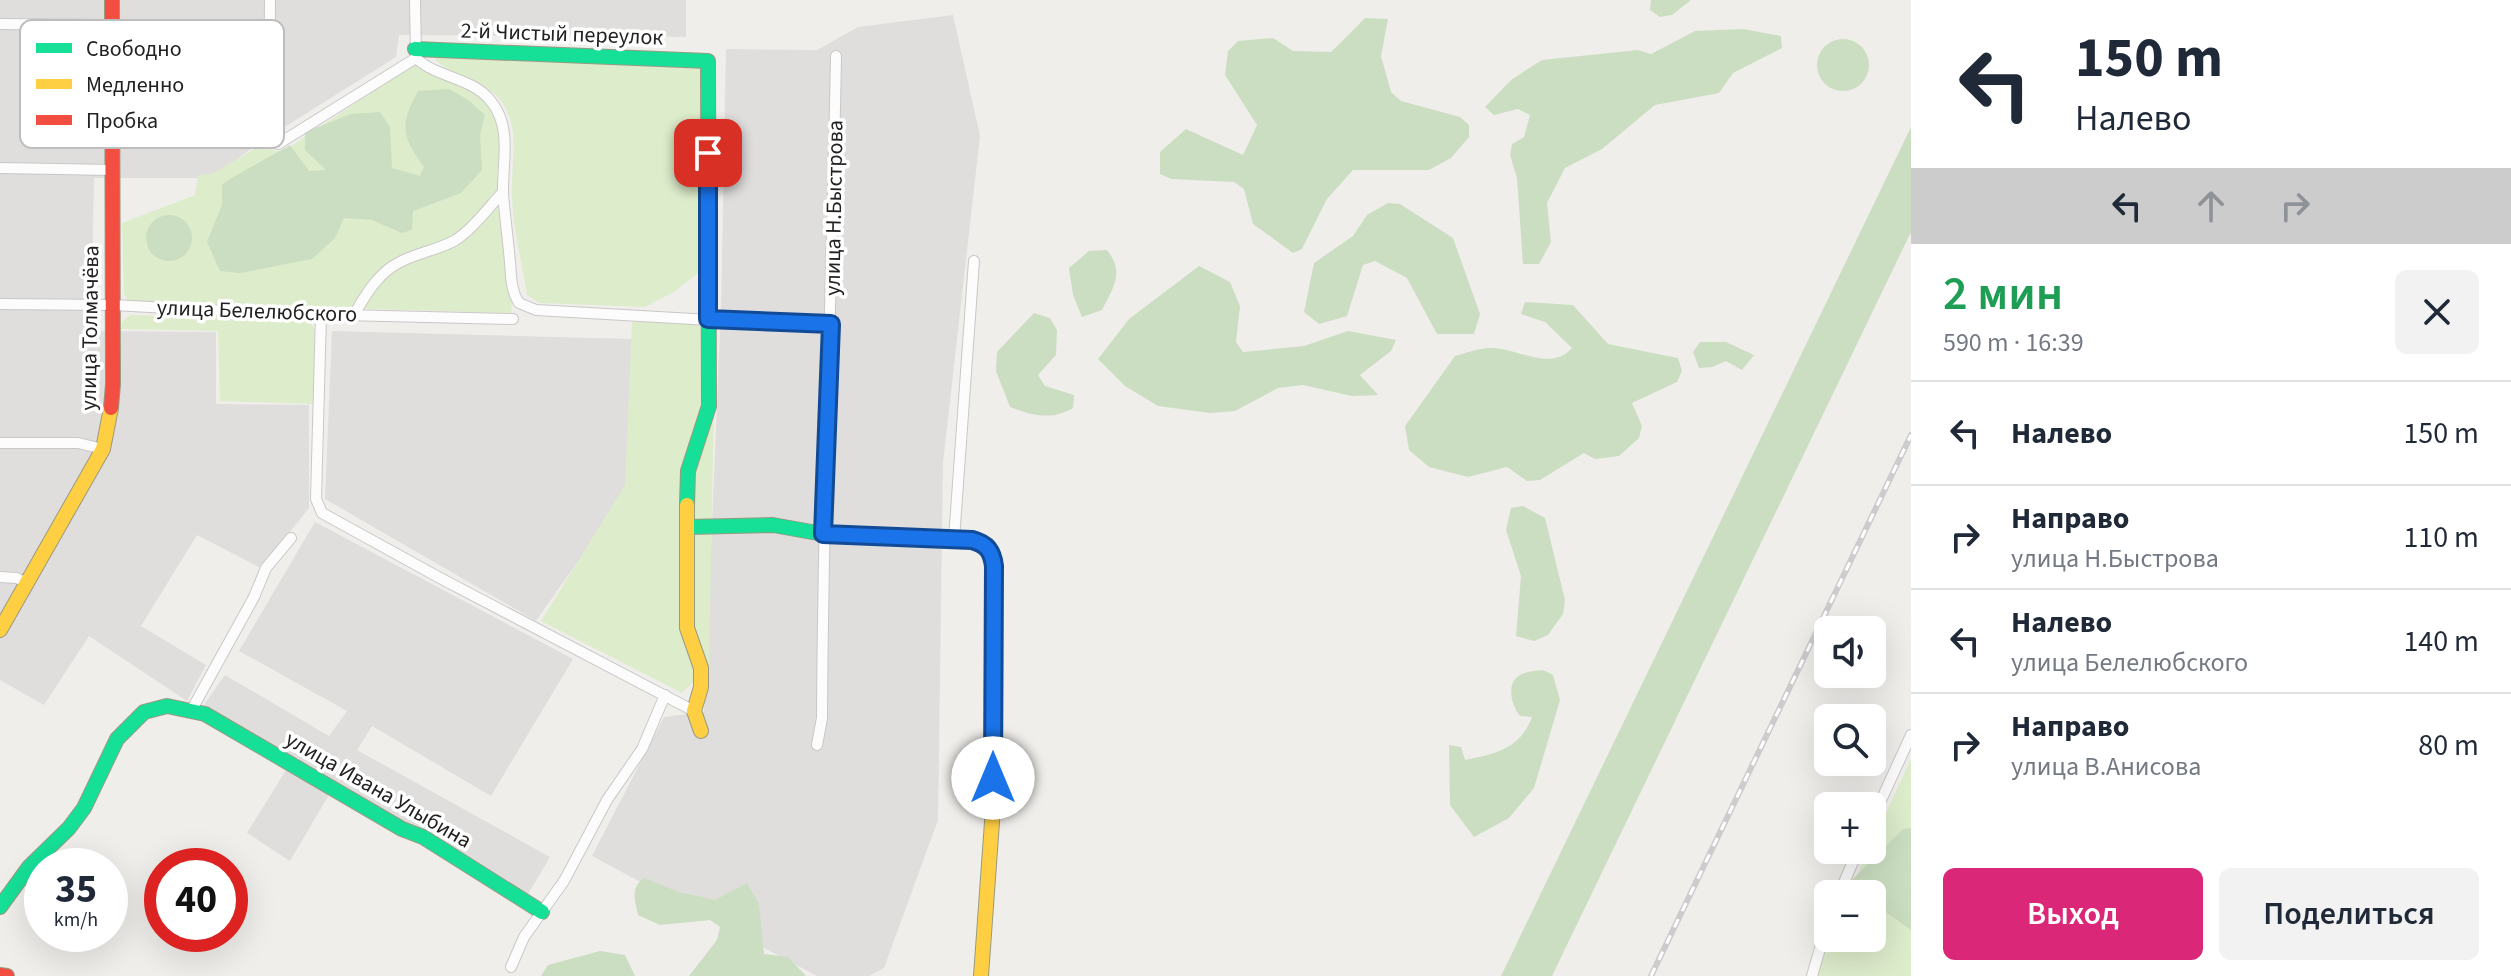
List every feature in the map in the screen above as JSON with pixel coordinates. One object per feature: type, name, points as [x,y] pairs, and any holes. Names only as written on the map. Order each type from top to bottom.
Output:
[{"type":"street","points":[[270,0],[270,20]]},
{"type":"street","points":[[415,0],[415,54],[426,68],[475,87],[491,100],[501,120],[506,142],[503,192],[512,285],[519,303],[536,310],[831,324]]},
{"type":"street","points":[[0,24],[20,24]]},
{"type":"street","points":[[284,140],[415,54]]},
{"type":"street","name":"2-й Чистый переулок","points":[[415,54],[708,61],[708,319]]},
{"type":"street","name":"улица Н.Быстрова","points":[[817,745],[822,718],[823,534],[836,56]]},
{"type":"street","name":"улица Толмачёва","points":[[0,630],[103,449],[109,425],[113,384],[114,148]]},
{"type":"street","points":[[0,168],[114,170]]},
{"type":"street","points":[[355,313],[382,275],[398,262],[453,241],[503,192]]},
{"type":"street","points":[[954,539],[974,261]]},
{"type":"street","name":"улица Белелюбского","points":[[0,304],[513,319]]},
{"type":"street","points":[[321,314],[318,507],[329,518],[694,711]]},
{"type":"street","points":[[701,731],[694,711],[701,687],[701,668],[687,628],[688,471],[709,406],[708,319]]},
{"type":"street","points":[[0,443],[78,443],[103,449]]},
{"type":"street","points":[[688,527],[773,525],[823,534],[954,539],[983,543],[990,550],[994,566],[993,808],[981,976]]},
{"type":"street","points":[[0,907],[29,867],[69,828],[84,808],[117,739],[144,712],[167,706],[191,711],[254,597],[266,568],[291,538]]},
{"type":"street","points":[[0,577],[17,578],[26,583]]},
{"type":"street","points":[[511,967],[524,937],[564,881],[607,800],[642,749],[665,695]]},
{"type":"street","name":"улица Ивана Улыбина","points":[[191,711],[205,714],[402,829],[423,837],[542,912]]},
{"type":"street","points":[[1885,792],[1911,735]]},
{"type":"street","points":[[1812,976],[1819,952]]},
{"type":"street","points":[[0,975],[7,976]]},
{"type":"shaded area","points":[[0,0],[686,0],[686,37],[399,35],[396,57],[284,127],[284,20],[20,20],[20,148],[252,148],[212,178],[94,178],[91,331],[216,332],[216,404],[309,405],[309,508],[261,568],[197,535],[141,626],[206,665],[187,701],[89,636],[44,705],[0,680]]},
{"type":"shaded area","points":[[953,15],[980,136],[943,463],[938,820],[884,968],[869,976],[817,976],[592,856],[664,717],[704,712],[721,311],[726,49],[817,50],[858,27]]},
{"type":"shaded area","points":[[332,331],[632,339],[629,489],[536,621],[325,499]]},
{"type":"shaded area","points":[[315,522],[573,659],[491,796],[372,726],[357,750],[550,857],[528,894],[203,706],[225,675],[329,736],[347,711],[239,651]]},
{"type":"shaded area","points":[[288,767],[330,793],[290,861],[247,833]]},
{"type":"green space","points":[[1651,0],[1691,0],[1672,15],[1660,17],[1650,10]]},
{"type":"green space","points":[[1365,18],[1388,19],[1381,56],[1391,92],[1401,101],[1460,117],[1469,125],[1469,137],[1451,158],[1429,170],[1353,170],[1327,199],[1302,249],[1293,253],[1253,224],[1244,189],[1234,182],[1171,179],[1160,174],[1160,152],[1186,129],[1243,155],[1257,125],[1225,75],[1228,51],[1238,41],[1273,38],[1293,51],[1331,52]]},
{"type":"green space","points":[[1743,29],[1781,36],[1782,48],[1733,73],[1719,93],[1655,105],[1602,149],[1565,168],[1547,203],[1551,242],[1539,264],[1523,264],[1517,178],[1510,155],[1512,144],[1524,137],[1530,115],[1518,109],[1494,115],[1485,107],[1511,80],[1542,60],[1638,50],[1651,54],[1695,31]]},
{"type":"green space","points":[[1843,39],[1861,47],[1869,65],[1861,83],[1843,91],[1825,83],[1817,65],[1825,47]]},
{"type":"green space","points":[[439,54],[698,65],[704,75],[701,271],[674,292],[645,307],[539,303],[527,295],[513,209],[514,148],[507,112],[501,101],[486,88],[440,64],[435,58]]},
{"type":"green space","points":[[416,63],[475,93],[489,107],[499,136],[498,203],[511,313],[129,302],[124,294],[122,223],[195,195],[198,175],[212,174],[256,148],[282,152]]},
{"type":"green space","points":[[449,89],[467,99],[485,115],[480,135],[482,170],[461,193],[413,211],[412,230],[402,233],[372,220],[344,218],[335,238],[312,259],[240,273],[220,271],[207,242],[222,205],[222,185],[290,145],[309,171],[326,170],[305,150],[305,132],[351,114],[380,112],[390,127],[392,168],[420,176],[424,167],[407,139],[408,113],[418,91]]},
{"type":"green space","points":[[1911,127],[1911,232],[1552,976],[1501,976]]},
{"type":"green space","points":[[1388,203],[1400,204],[1453,238],[1480,314],[1474,334],[1437,334],[1407,278],[1375,261],[1363,265],[1347,316],[1319,324],[1304,312],[1314,263],[1353,236],[1367,215]]},
{"type":"green space","points":[[169,215],[186,221],[192,238],[186,255],[169,261],[152,255],[146,238],[152,221]]},
{"type":"green space","points":[[1107,250],[1115,266],[1113,287],[1102,310],[1082,317],[1073,295],[1069,268],[1089,251]]},
{"type":"green space","points":[[1199,266],[1230,282],[1240,306],[1236,342],[1243,352],[1304,346],[1348,331],[1396,340],[1391,351],[1360,375],[1378,395],[1352,396],[1303,385],[1278,388],[1235,411],[1210,413],[1158,406],[1125,386],[1098,359],[1129,319]]},
{"type":"green space","points":[[1525,302],[1573,305],[1608,344],[1678,358],[1682,371],[1677,382],[1632,403],[1642,426],[1639,438],[1619,456],[1595,459],[1584,453],[1540,480],[1527,481],[1507,467],[1468,477],[1429,467],[1409,450],[1405,426],[1455,356],[1493,348],[1545,359],[1564,355],[1572,348],[1545,322],[1521,314]]},
{"type":"green space","points":[[1034,313],[1050,318],[1057,330],[1056,355],[1038,375],[1045,386],[1074,395],[1073,408],[1049,416],[1010,407],[996,371],[997,352]]},
{"type":"green space","points":[[130,315],[304,320],[312,324],[316,334],[316,404],[220,401],[218,331],[120,329],[122,322]]},
{"type":"green space","points":[[648,320],[699,325],[706,334],[714,400],[709,667],[682,693],[541,621],[625,485],[632,322]]},
{"type":"green space","points":[[1700,342],[1726,342],[1754,355],[1742,370],[1726,361],[1699,368],[1693,352]]},
{"type":"green space","points":[[1523,506],[1545,518],[1565,600],[1563,614],[1548,635],[1534,641],[1516,636],[1521,576],[1506,530],[1511,508]]},
{"type":"green space","points":[[1543,670],[1553,675],[1560,700],[1534,788],[1509,818],[1474,837],[1450,805],[1449,745],[1461,747],[1465,760],[1497,752],[1514,743],[1532,717],[1520,716],[1517,711],[1511,694],[1513,682],[1524,673]]},
{"type":"green space","points":[[1911,759],[1911,976],[1814,976],[1823,952],[1886,952],[1886,880],[1855,880],[1862,864],[1886,864],[1886,813]]},
{"type":"green space","points":[[1911,828],[1911,930],[1886,912],[1886,880],[1852,880],[1868,864],[1886,864],[1886,846],[1903,829]]},
{"type":"green space","points":[[644,878],[679,892],[715,900],[747,883],[759,904],[764,954],[788,957],[806,976],[689,976],[717,940],[720,927],[710,920],[660,925],[638,915],[635,890]]},
{"type":"green space","points":[[600,951],[625,955],[635,976],[541,976],[548,965]]},
{"type":"railway","points":[[1651,976],[1911,435]]},
{"type":"traffic: fast","points":[[415,49],[708,61],[709,406],[688,471],[687,505]]},
{"type":"traffic: fast","points":[[688,527],[773,525],[823,534],[972,540],[985,546],[994,566],[993,773]]},
{"type":"traffic: fast","points":[[0,907],[29,867],[69,828],[84,808],[117,739],[144,712],[167,706],[205,714],[402,829],[423,837],[542,912]]},
{"type":"traffic: slow","points":[[0,630],[103,449],[111,408]]},
{"type":"traffic: slow","points":[[687,505],[687,628],[701,668],[701,687],[694,711],[701,731]]},
{"type":"traffic: slow","points":[[981,976],[993,773]]},
{"type":"traffic: jam","points":[[112,0],[112,20]]},
{"type":"traffic: jam","points":[[111,408],[112,148]]},
{"type":"traffic: jam","points":[[0,975],[7,976]]},
{"type":"route","points":[[708,153],[708,319],[831,324],[823,534],[972,540],[983,543],[990,550],[994,566],[993,778]]}]
